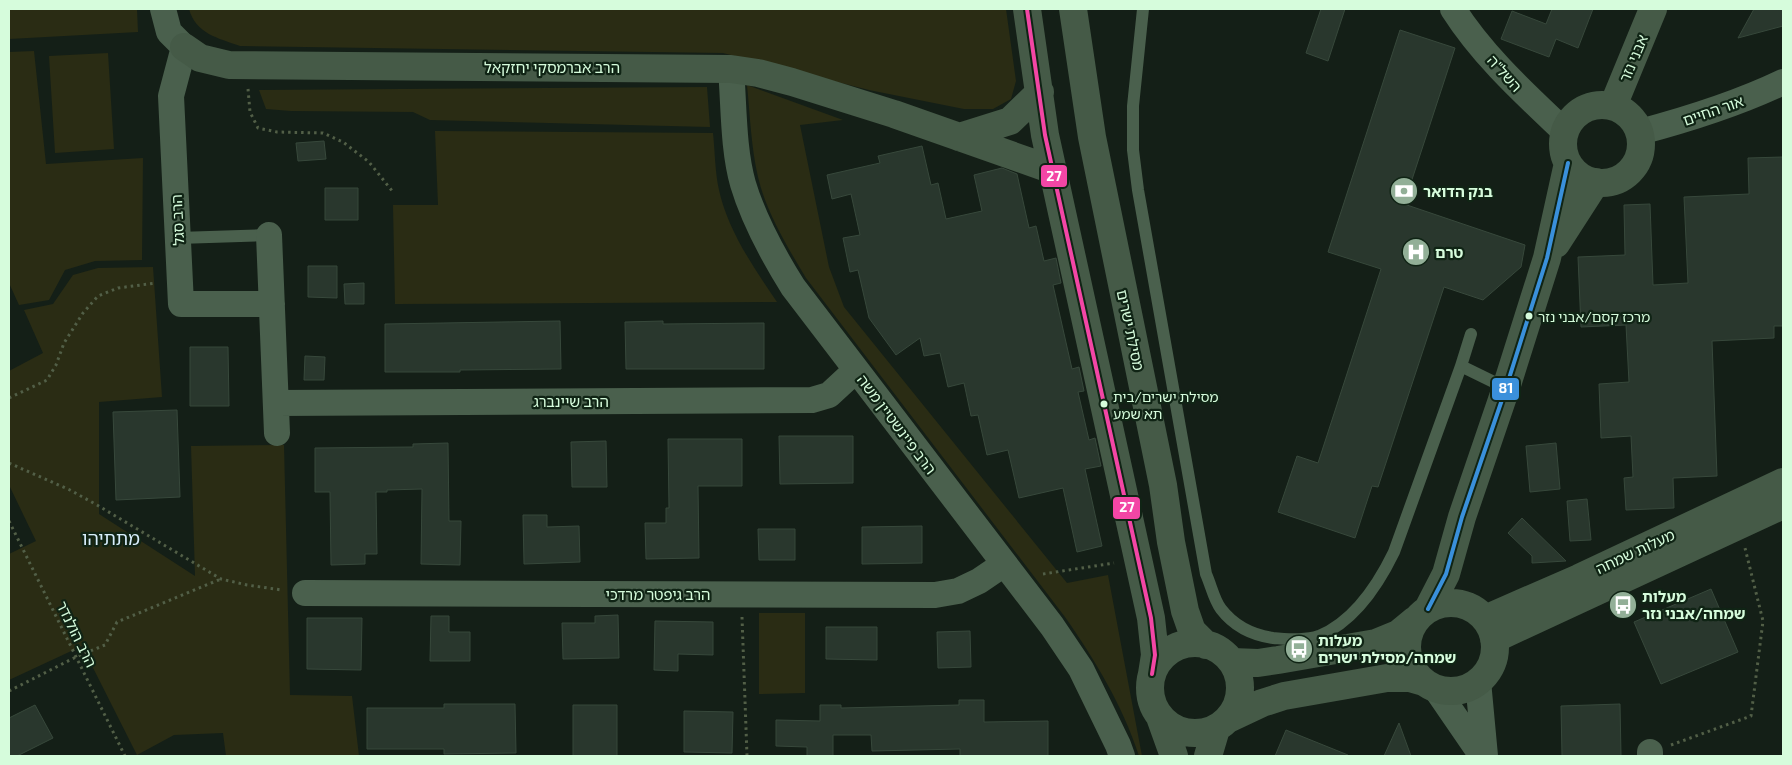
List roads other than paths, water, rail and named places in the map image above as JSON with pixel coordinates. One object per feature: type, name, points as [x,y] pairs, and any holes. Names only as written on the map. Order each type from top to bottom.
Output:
[{"type":"street","name":"הרב אברמסקי יחזקאל","points":[[163,9],[170,32],[184,47],[200,58],[229,65],[731,69],[758,73],[792,82],[932,126],[959,138],[1054,170]]},
{"type":"street","points":[[1027,9],[1045,135],[1151,618],[1155,655],[1150,689],[1153,704],[1160,717],[1174,756]]},
{"type":"street","name":"מסילת ישרים","points":[[1073,9],[1092,138],[1164,485],[1171,542],[1184,611],[1192,631],[1206,645]]},
{"type":"street","name":"השל\"ה","points":[[1453,9],[1493,62],[1521,92],[1564,131]]},
{"type":"street","name":"אבני נזר","points":[[1613,106],[1653,9]]},
{"type":"street","name":"הרב סגל","points":[[184,47],[171,96],[181,304],[272,304]]},
{"type":"street","name":"הרב פיינשטיין משה","points":[[731,69],[737,150],[743,183],[771,251],[793,288],[1052,626],[1081,669],[1122,756]]},
{"type":"street","name":"אור החיים","points":[[1640,132],[1699,116],[1754,96],[1783,82]]},
{"type":"street","points":[[959,138],[1010,121],[1040,92]]},
{"type":"street","points":[[1601,104],[1613,106],[1622,110],[1636,123],[1642,144],[1634,167],[1626,176],[1614,182],[1602,184],[1579,176],[1564,156],[1562,144],[1564,131],[1570,120],[1584,109],[1601,104]]},
{"type":"street","points":[[1484,756],[1430,685],[1414,672],[1408,660],[1406,646],[1409,632],[1446,574],[1462,517],[1506,388],[1547,258],[1568,163]]},
{"type":"street","points":[[1547,258],[1596,182]]},
{"type":"street","points":[[269,235],[278,433]]},
{"type":"street","name":"הרב שיינברג","points":[[276,403],[812,400],[829,395],[856,370]]},
{"type":"street","name":"מעלות שמחה","points":[[1490,629],[1579,578],[1783,482]]},
{"type":"street","name":"מעלות שמחה","points":[[1490,629],[1739,526],[1783,505]]},
{"type":"street","name":"הרב גיפטר מרדכי","points":[[305,593],[936,595],[958,591],[979,580],[1010,571]]},
{"type":"street","points":[[1446,574],[1461,604]]},
{"type":"street","points":[[1160,717],[1172,727],[1186,733],[1201,733],[1262,703],[1284,696],[1387,678],[1410,678],[1449,691],[1462,690],[1484,676],[1491,665],[1495,652],[1490,629],[1474,609],[1461,604],[1450,603],[1438,604],[1398,634],[1376,643],[1265,662],[1232,662]]},
{"type":"street","points":[[1152,674],[1159,662],[1168,653],[1180,646],[1193,644],[1206,645],[1220,651],[1232,662],[1239,676],[1240,691],[1237,706],[1222,724],[1208,756]]},
{"type":"street","points":[[1478,681],[1484,756]]},
{"type":"lane","points":[[1143,9],[1133,106],[1133,150],[1138,190],[1206,574],[1220,608],[1239,627],[1264,637],[1292,640],[1317,636],[1337,626],[1359,606],[1380,579],[1394,552],[1471,334]]},
{"type":"lane","points":[[178,238],[269,235]]},
{"type":"lane","points":[[1461,366],[1506,388]]},
{"type":"place","name":"בנק הדואר","points":[[1404,191]]},
{"type":"place","name":"טרם","points":[[1416,252]]},
{"type":"place","name":"מרכז קסם/אבני נזר","points":[[1529,316]]},
{"type":"place","name":"מסילת ישרים/בית תא שמע","points":[[1104,404]]},
{"type":"place","name":"מעלות שמחה/אבני נזר","points":[[1623,605]]},
{"type":"place","name":"מעלות שמחה/מסילת ישרים","points":[[1299,649]]},
{"type":"district","name":"מתתיהו","points":[[111,538]]}]
